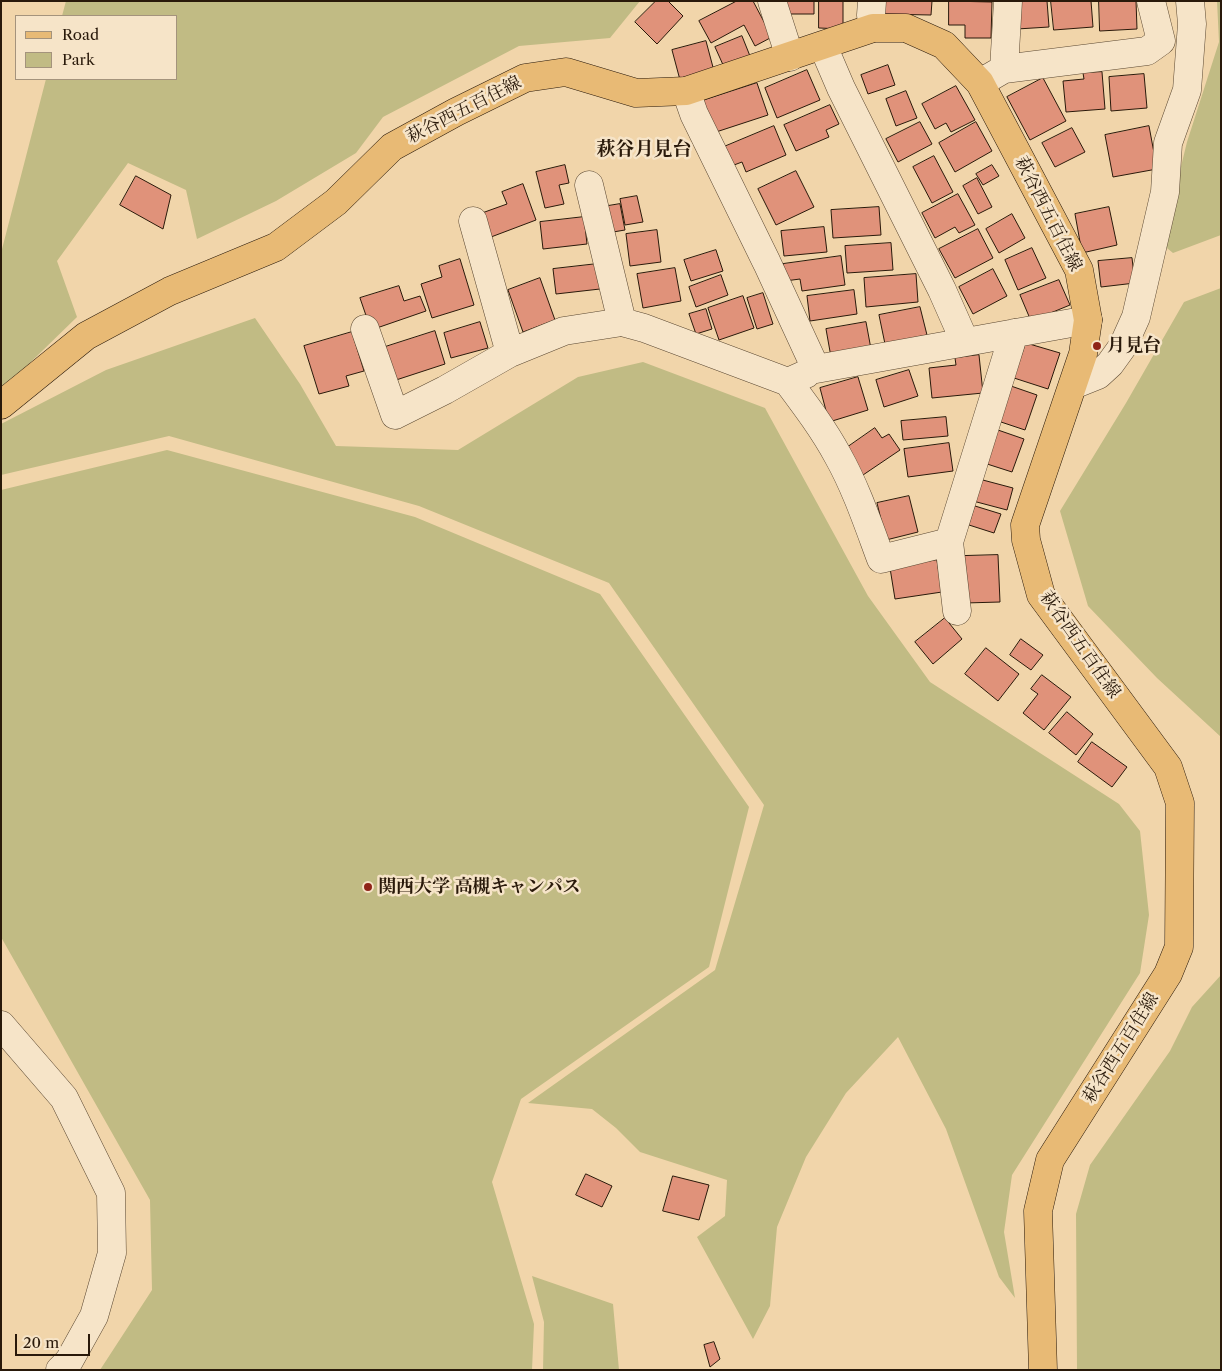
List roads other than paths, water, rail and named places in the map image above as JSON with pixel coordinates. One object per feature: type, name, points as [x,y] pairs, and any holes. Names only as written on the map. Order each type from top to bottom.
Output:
[{"type":"main road","name":"萩谷西五百住線","points":[[1,405],[86,336],[170,290],[276,247],[336,202],[392,147],[456,112],[525,78],[566,72],[636,93],[686,91],[873,28],[906,28],[944,45],[980,83],[1079,270],[1088,320],[1083,354],[1025,525],[1026,540],[1041,595],[1168,767],[1180,803],[1179,947],[1168,974],[1050,1160],[1038,1211],[1043,1370]]},
{"type":"street","points":[[772,1],[790,57]]},
{"type":"street","points":[[872,1],[871,15],[873,28]]},
{"type":"street","points":[[1004,69],[1008,1]]},
{"type":"street","points":[[980,83],[1004,69],[1147,52],[1161,41],[1152,1]]},
{"type":"street","points":[[1072,384],[1098,375],[1110,364],[1123,346],[1136,317],[1165,192],[1168,143],[1187,90],[1192,24],[1190,1]]},
{"type":"street","points":[[823,46],[841,88],[942,290],[965,342]]},
{"type":"street","points":[[686,91],[694,114],[767,263],[816,369]]},
{"type":"street","points":[[589,184],[622,322]]},
{"type":"street","points":[[473,221],[510,353]]},
{"type":"street","points":[[788,382],[816,369],[1088,320]]},
{"type":"street","points":[[365,329],[395,415],[438,394],[510,353],[564,331],[622,322],[644,328],[788,382],[813,416],[838,456],[859,501],[881,559],[948,542]]},
{"type":"street","points":[[957,611],[948,542],[1014,333]]},
{"type":"street","points":[[1,1025],[64,1098],[111,1193],[112,1253],[94,1316],[69,1361],[60,1370]]},
{"type":"place","name":"月見台","points":[[1097,346]]},
{"type":"place","name":"関西大学 高槻キャンパス","points":[[368,887]]},
{"type":"district","name":"萩谷月見台","points":[[644,150]]}]
